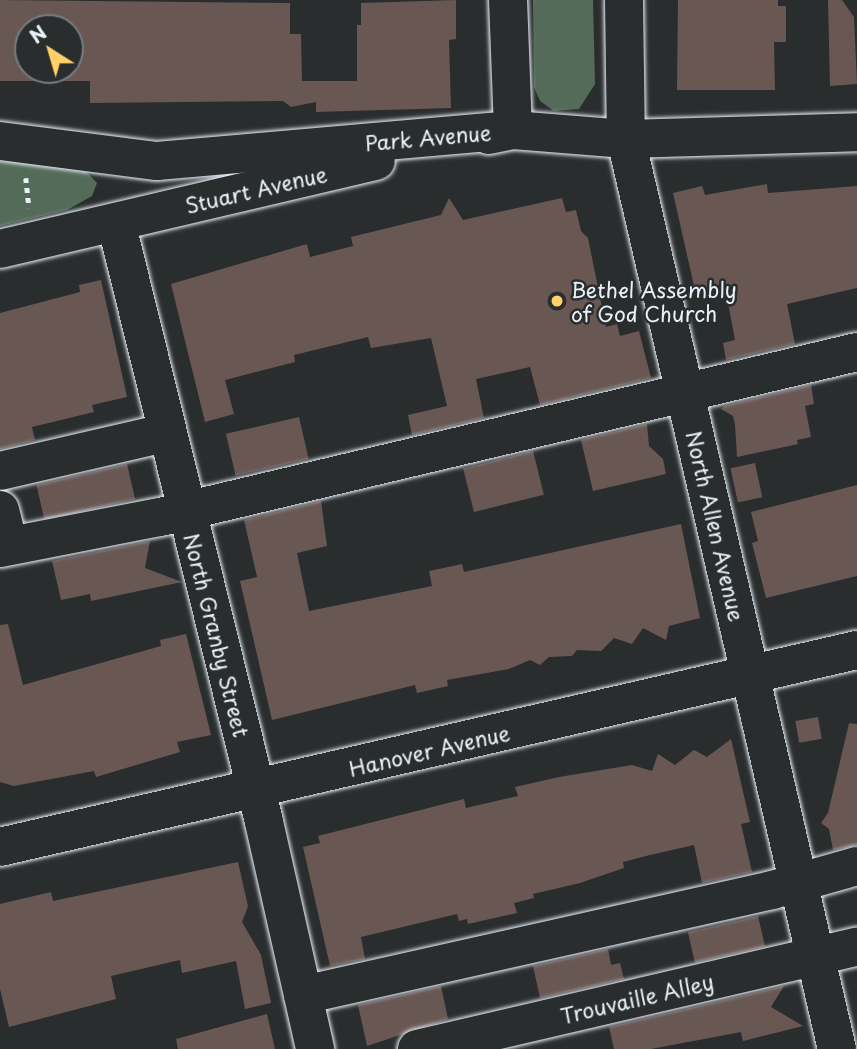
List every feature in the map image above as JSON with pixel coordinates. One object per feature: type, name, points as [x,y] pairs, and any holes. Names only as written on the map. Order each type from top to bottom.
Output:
[{"type":"street","points":[[508,0],[513,130]]},
{"type":"street","name":"North Allen Avenue","points":[[624,0],[626,139],[816,957],[841,1025]]},
{"type":"street","name":"Park Avenue","points":[[13,154],[157,160],[513,130],[626,139],[857,132]]},
{"type":"street","name":"Stuart Avenue","points":[[0,249],[513,130]]},
{"type":"street","name":"North Granby Street","points":[[116,222],[165,433],[256,790],[315,1049]]},
{"type":"street","points":[[0,510],[4,547],[184,509],[857,352]]},
{"type":"street","points":[[0,471],[165,433]]},
{"type":"street","name":"Hanover Avenue","points":[[0,847],[857,650]]},
{"type":"street","points":[[303,995],[800,882],[857,866]]},
{"type":"street","name":"Trouvaille Alley","points":[[417,1049],[857,947]]},
{"type":"path","points":[[13,154],[29,209]]},
{"type":"green space","points":[[533,0],[593,0],[595,84],[579,109],[554,111],[540,101],[534,87]]},
{"type":"green space","points":[[0,155],[81,166],[97,183],[92,196],[67,210],[0,226]]},
{"type":"building","points":[[0,0],[290,3],[290,34],[301,34],[302,81],[357,81],[357,25],[361,25],[361,3],[456,0],[456,39],[449,40],[451,108],[316,112],[316,102],[291,107],[283,101],[90,103],[90,81],[84,81],[84,14],[14,14],[14,81],[0,81]]},
{"type":"building","points":[[678,0],[778,0],[778,6],[786,6],[786,42],[774,42],[775,90],[677,90]]},
{"type":"building","points":[[828,0],[842,0],[854,17],[857,84],[830,86]]},
{"type":"building","points":[[767,184],[768,193],[857,186],[857,288],[787,304],[795,344],[726,360],[723,343],[735,340],[726,292],[697,299],[673,193],[702,186],[705,195]]},
{"type":"building","points":[[449,198],[463,220],[562,198],[566,212],[576,210],[581,231],[588,238],[606,327],[617,324],[620,336],[639,331],[651,378],[540,405],[530,367],[476,379],[484,418],[412,435],[408,415],[447,406],[431,338],[371,348],[368,337],[294,355],[295,362],[225,380],[234,414],[205,422],[171,284],[307,244],[310,257],[353,246],[351,237],[441,215]]},
{"type":"building","points":[[101,280],[127,397],[92,405],[94,412],[32,427],[35,440],[0,449],[0,313],[80,292],[79,285]]},
{"type":"building","points":[[811,385],[814,404],[805,406],[811,437],[797,440],[798,444],[737,457],[733,416],[721,409],[724,406]]},
{"type":"building","points":[[299,417],[309,459],[236,476],[226,434]]},
{"type":"building","points":[[647,424],[649,446],[663,459],[666,474],[593,491],[581,440]]},
{"type":"building","points":[[533,451],[544,495],[474,512],[463,468]]},
{"type":"building","points":[[755,463],[762,497],[738,502],[731,468]]},
{"type":"building","points":[[127,464],[135,499],[44,520],[36,485]]},
{"type":"building","points":[[857,485],[857,576],[766,598],[752,543],[758,541],[751,512]]},
{"type":"building","points":[[321,501],[327,546],[297,553],[309,611],[432,586],[429,571],[462,564],[464,572],[681,524],[700,618],[669,626],[666,640],[643,628],[632,644],[614,638],[601,651],[577,650],[572,656],[549,657],[540,665],[530,660],[509,669],[447,680],[448,686],[417,693],[415,685],[272,720],[240,581],[257,577],[244,520]]},
{"type":"building","points":[[150,541],[145,568],[182,582],[91,601],[90,594],[61,600],[52,561]]},
{"type":"building","points":[[8,624],[23,685],[161,646],[160,640],[186,634],[211,735],[177,742],[180,752],[96,777],[94,771],[14,786],[0,782],[0,625]]},
{"type":"building","points":[[818,717],[822,739],[799,743],[795,721]]},
{"type":"building","points":[[849,723],[857,724],[857,845],[833,850],[829,829],[821,823],[828,813]]},
{"type":"building","points":[[731,739],[750,822],[741,824],[752,872],[702,883],[694,845],[623,862],[624,868],[580,883],[533,894],[534,898],[514,903],[517,913],[468,924],[467,919],[459,921],[457,914],[361,937],[365,959],[330,966],[303,847],[320,843],[318,836],[464,799],[466,808],[518,796],[515,787],[559,777],[632,765],[652,771],[658,754],[675,765],[694,750],[707,757]]},
{"type":"building","points":[[238,862],[248,906],[242,922],[261,955],[271,1003],[245,1009],[236,961],[182,973],[180,960],[111,976],[116,999],[9,1027],[0,989],[0,904],[51,892],[53,901]]},
{"type":"building","points":[[758,916],[765,946],[695,962],[688,932]]},
{"type":"building","points":[[608,949],[611,965],[620,963],[624,979],[540,998],[533,966]]},
{"type":"building","points":[[441,986],[448,1019],[367,1046],[358,1005]]},
{"type":"building","points":[[784,986],[771,1007],[803,1026],[743,1041],[741,1032],[651,1049],[614,1049],[609,1027]]},
{"type":"building","points":[[267,1014],[275,1049],[178,1049],[176,1039]]},
{"type":"place","name":"Bethel Assembly of God Church","points":[[557,301]]}]
